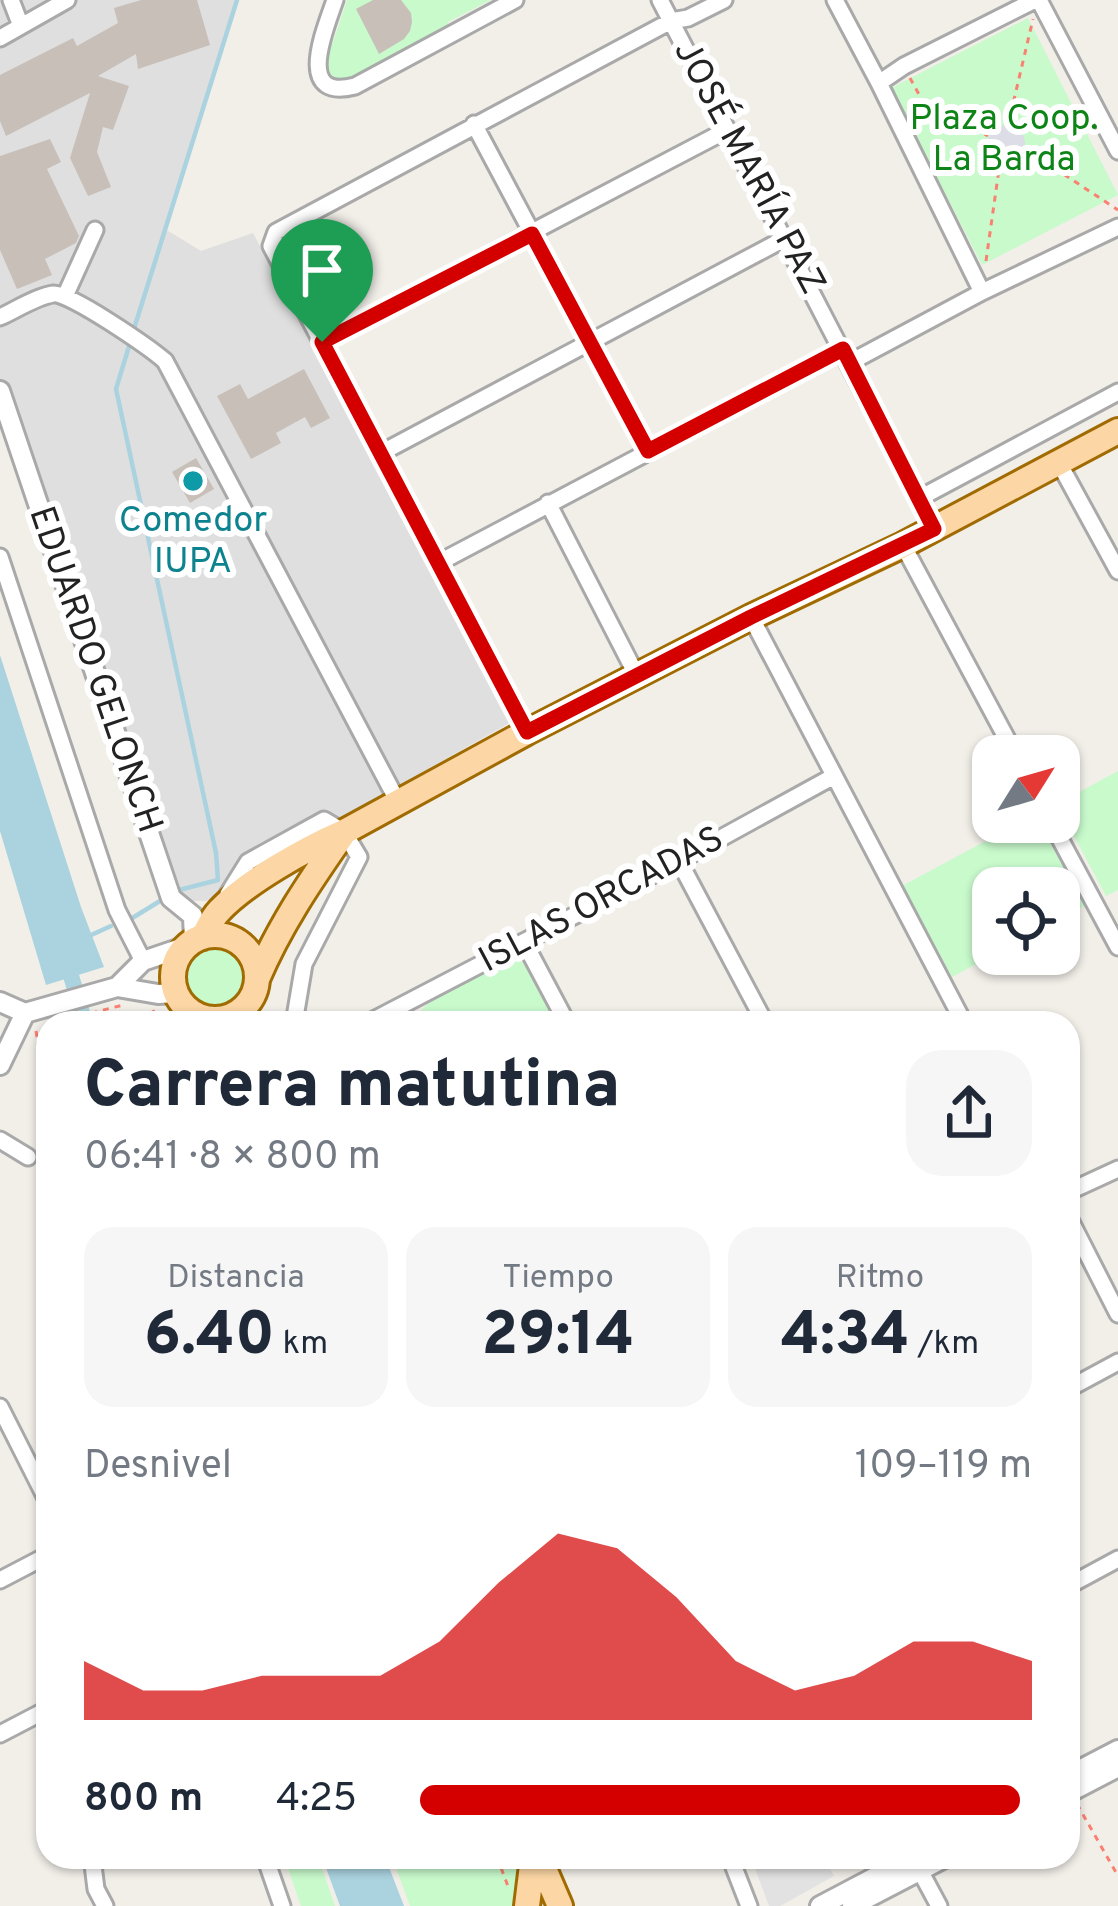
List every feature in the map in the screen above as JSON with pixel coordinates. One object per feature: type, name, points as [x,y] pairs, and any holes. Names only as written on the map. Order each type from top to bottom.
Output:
[{"type":"main road","points":[[179,1006],[173,973],[180,954],[242,891],[321,842],[1118,431]]},
{"type":"main road","points":[[239,1011],[298,898],[344,832]]},
{"type":"main road","points":[[200,934],[241,944],[253,960],[257,1011]]},
{"type":"main road","points":[[520,1903],[532,1869]]},
{"type":"main road","points":[[542,1869],[560,1906]]},
{"type":"street","points":[[11,0],[21,26]]},
{"type":"street","points":[[0,38],[67,0]]},
{"type":"street","points":[[335,0],[317,63],[327,85],[345,89],[515,0]]},
{"type":"street","name":"JOSÉ MARÍA PAZ","points":[[660,0],[934,529]]},
{"type":"street","points":[[527,732],[271,246],[276,232],[474,124],[671,21],[724,0]]},
{"type":"street","points":[[835,0],[982,292]]},
{"type":"street","points":[[879,83],[1037,0],[1118,151]]},
{"type":"street","points":[[474,124],[648,451]]},
{"type":"street","points":[[322,342],[727,130]]},
{"type":"street","points":[[440,562],[648,451],[1118,226]]},
{"type":"street","points":[[66,294],[94,230]]},
{"type":"street","points":[[381,453],[784,238]]},
{"type":"street","points":[[0,317],[53,293],[66,294],[166,361],[398,802]]},
{"type":"street","name":"EDUARDO GELONCH","points":[[0,391],[171,898],[193,916],[200,934]]},
{"type":"street","points":[[918,499],[1118,392]]},
{"type":"street","points":[[1058,463],[1118,571]]},
{"type":"street","points":[[548,503],[637,676]]},
{"type":"street","points":[[903,545],[1005,735]]},
{"type":"street","points":[[0,557],[117,910],[143,961]]},
{"type":"street","points":[[751,617],[958,1011]]},
{"type":"street","name":"ISLAS ORCADAS","points":[[391,1011],[834,776]]},
{"type":"street","points":[[296,1011],[304,964],[358,857],[344,832]]},
{"type":"street","points":[[1062,843],[1118,947]]},
{"type":"street","points":[[680,861],[759,1011]]},
{"type":"street","points":[[49,1011],[117,987],[143,961],[200,934]]},
{"type":"street","points":[[524,942],[561,1011]]},
{"type":"street","points":[[117,987],[158,994],[179,1006]]},
{"type":"street","points":[[0,1002],[36,1013]]},
{"type":"street","points":[[407,1003],[410,1011]]},
{"type":"street","points":[[0,1065],[36,1020]]},
{"type":"street","points":[[0,1140],[28,1157]]},
{"type":"street","points":[[1080,1186],[1118,1169]]},
{"type":"street","points":[[1080,1240],[1118,1314]]},
{"type":"street","points":[[1080,1382],[1118,1362]]},
{"type":"street","points":[[0,1407],[5,1427],[36,1481]]},
{"type":"street","points":[[1080,1580],[1118,1559]]},
{"type":"street","points":[[0,1580],[36,1561]]},
{"type":"street","points":[[0,1734],[36,1715]]},
{"type":"street","points":[[1080,1779],[1118,1750]]},
{"type":"street","points":[[1080,1783],[1118,1767]]},
{"type":"street","points":[[94,1869],[105,1906]]},
{"type":"street","points":[[270,1869],[282,1906]]},
{"type":"street","points":[[735,1869],[749,1906]]},
{"type":"street","points":[[820,1906],[900,1869]]},
{"type":"street","points":[[852,1906],[905,1869]]},
{"type":"street","points":[[919,1869],[939,1906]]},
{"type":"path","points":[[1008,125],[1033,21]]},
{"type":"path","points":[[904,66],[922,100],[988,136]]},
{"type":"path","points":[[1024,148],[1118,210]]},
{"type":"path","points":[[982,292],[1000,162]]},
{"type":"path","points":[[64,1011],[134,1002]]},
{"type":"path","points":[[152,1007],[154,1011]]},
{"type":"path","points":[[1080,1807],[1118,1876]]},
{"type":"path","points":[[502,1869],[520,1903]]},
{"type":"shaded area","points":[[0,0],[237,0],[165,229],[201,251],[253,233],[513,721],[207,901],[193,901],[182,893],[0,383]]},
{"type":"shaded area","points":[[1006,125],[1019,131],[1025,144],[1019,157],[1006,163],[993,157],[987,144],[993,131]]},
{"type":"shaded area","points":[[755,1869],[830,1869],[834,1876],[780,1906],[769,1906]]},
{"type":"green space","points":[[347,0],[491,0],[448,22],[449,30],[358,80],[332,81],[322,66],[326,45],[332,45]]},
{"type":"green space","name":"Plaza Coop. La Barda","points":[[1028,18],[1118,195],[982,265],[891,88]]},
{"type":"green space","points":[[1118,771],[1118,890],[1106,896],[1078,843],[1080,792]]},
{"type":"green space","points":[[982,843],[1055,843],[1068,867],[972,867],[972,966],[952,977],[902,886]]},
{"type":"green space","points":[[217,949],[238,957],[246,978],[238,999],[217,1007],[196,999],[188,978],[196,957]]},
{"type":"green space","points":[[509,959],[524,963],[549,1011],[422,1011],[429,1002]]},
{"type":"green space","points":[[288,1869],[322,1869],[335,1906],[301,1906]]},
{"type":"green space","points":[[396,1869],[519,1869],[512,1906],[410,1906]]},
{"type":"water","points":[[0,655],[104,967],[46,985],[0,831]]},
{"type":"water","points":[[326,1869],[390,1869],[404,1906],[340,1906]]},
{"type":"building","points":[[141,0],[197,0],[210,45],[138,69],[136,54],[98,76],[129,86],[113,130],[103,127],[97,152],[111,187],[88,196],[70,158],[90,93],[6,136],[0,121],[0,75],[73,38],[77,46],[118,23],[114,8]]},
{"type":"building","points":[[373,0],[401,0],[412,22],[404,39],[379,54],[356,9]]},
{"type":"building","points":[[50,139],[61,162],[47,169],[79,236],[76,243],[45,259],[52,275],[17,289],[0,250],[0,156]]},
{"type":"building","points":[[304,369],[330,418],[311,428],[305,417],[276,433],[281,443],[251,459],[217,396],[240,384],[248,399]]},
{"type":"building","name":"Comedor IUPA","points":[[196,458],[214,489],[190,503],[172,472]]},
{"type":"waterway","points":[[133,332],[237,0]]},
{"type":"waterway","points":[[130,343],[116,389],[216,853],[218,880],[179,890]]},
{"type":"waterway","points":[[129,920],[160,901]]},
{"type":"waterway","points":[[89,936],[111,926]]},
{"type":"waterway","points":[[66,959],[81,1011]]},
{"type":"place","name":"Comedor IUPA","points":[[193,481]]},
{"type":"route","points":[[532,234],[648,451],[843,349],[934,529],[527,732],[322,342],[532,234]]}]
